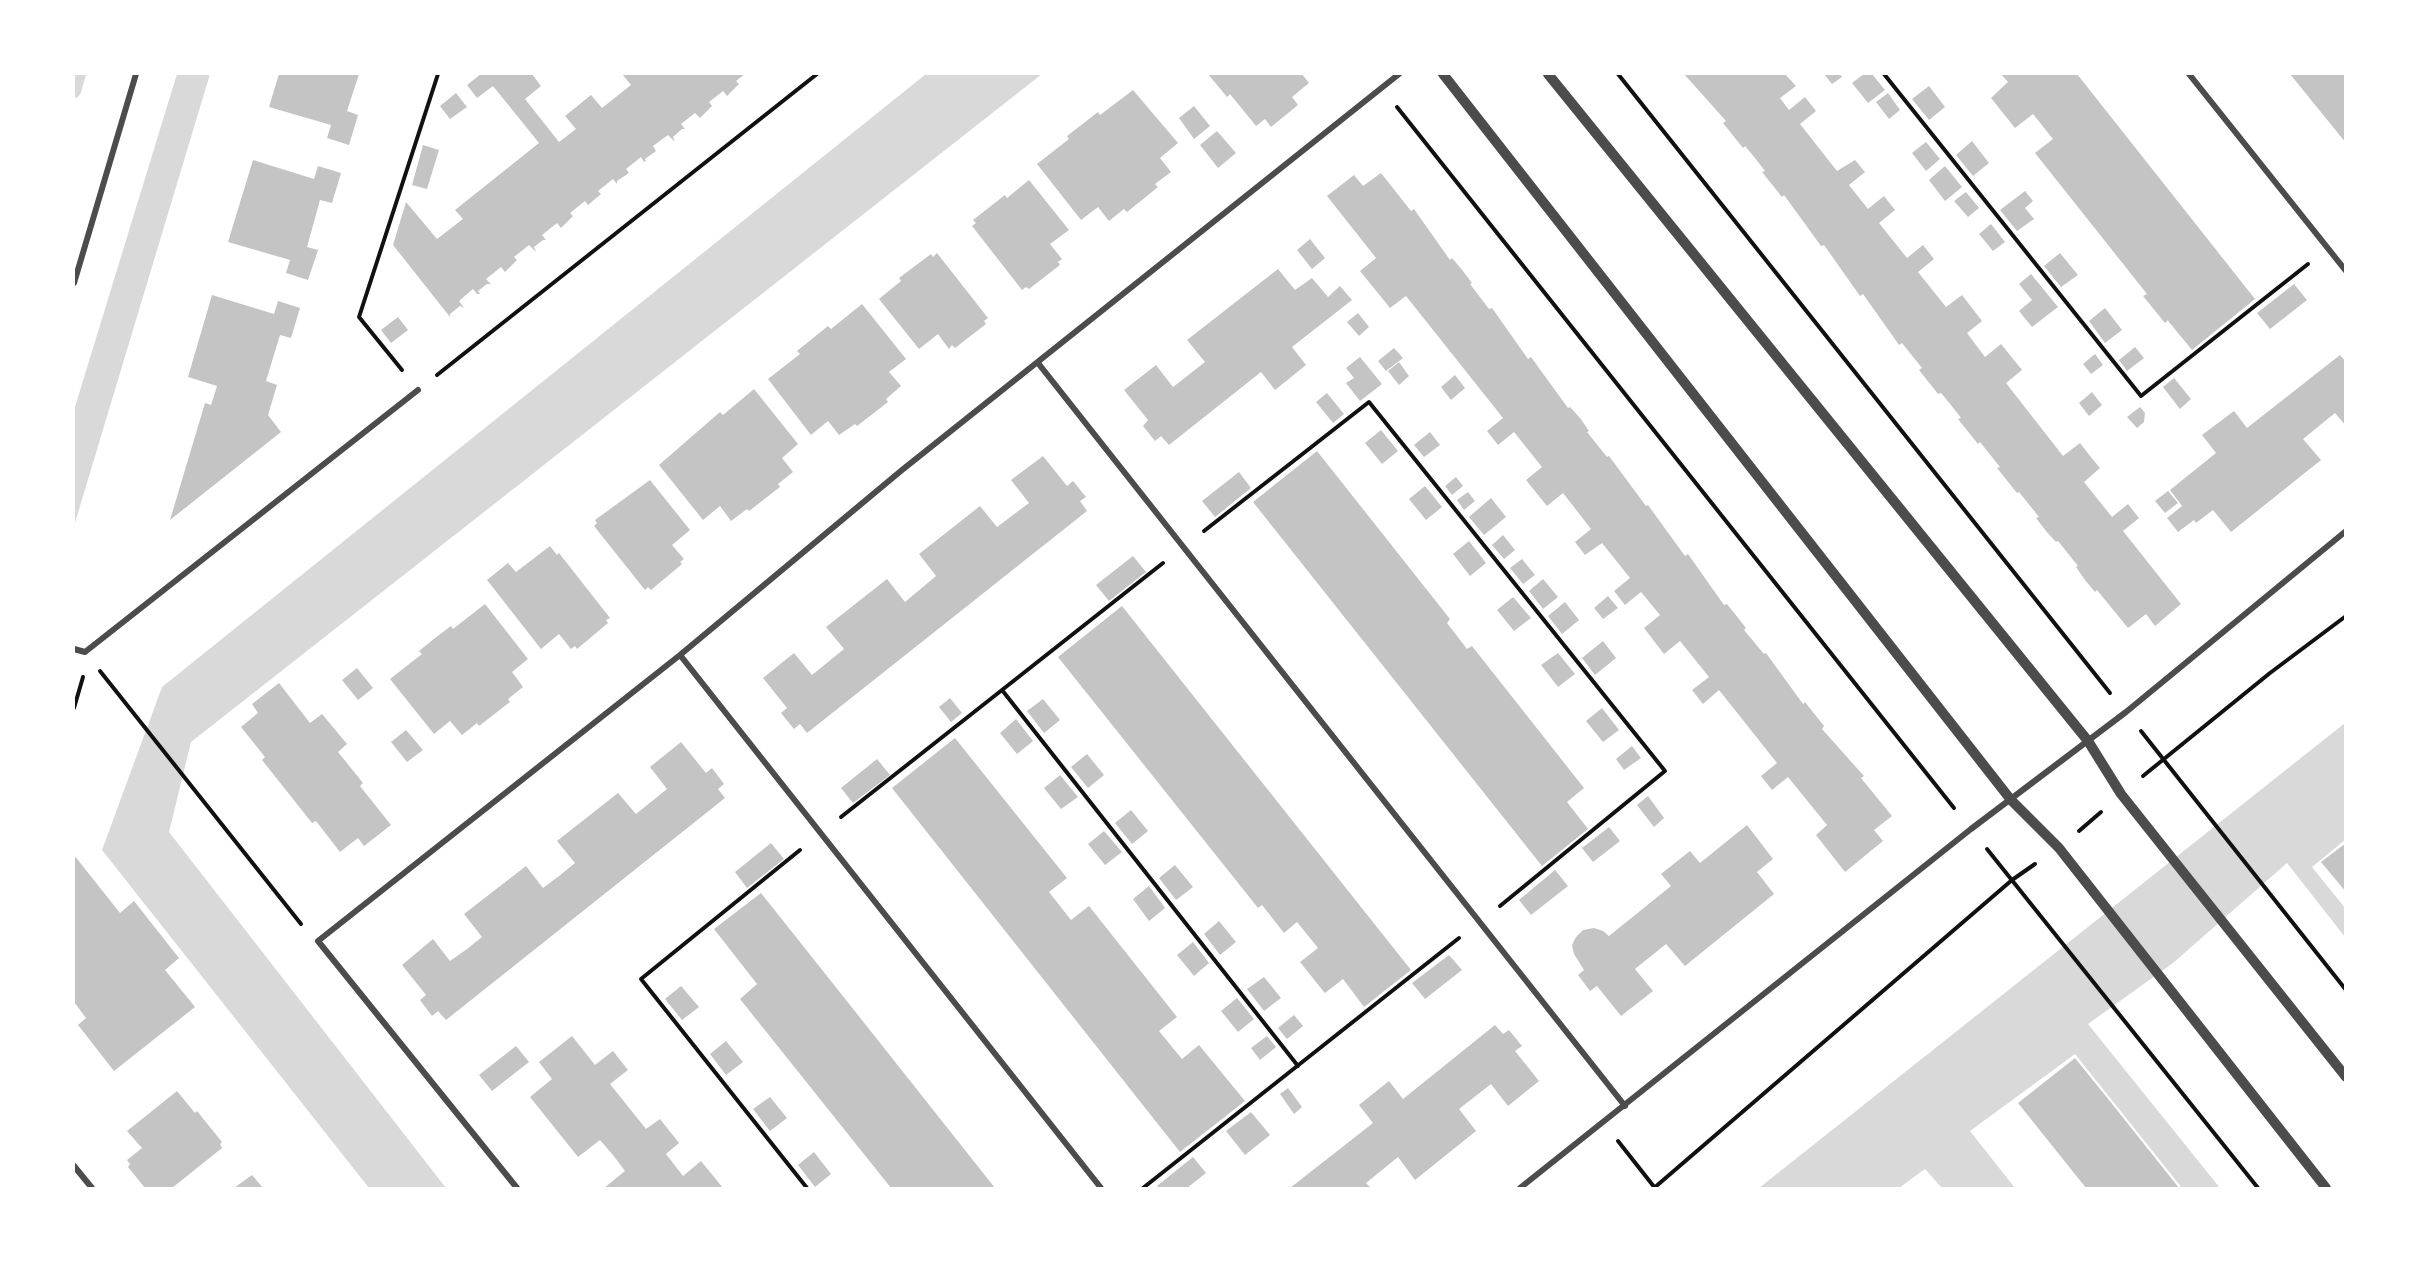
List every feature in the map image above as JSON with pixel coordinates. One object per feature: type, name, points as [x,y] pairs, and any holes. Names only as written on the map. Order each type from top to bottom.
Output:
[{"type":"street","points":[[74,283],[136,74]]},
{"type":"street","points":[[517,1188],[318,941],[680,655],[902,470],[1399,74]]},
{"type":"street","points":[[1443,74],[2011,800],[2059,848],[2103,907],[2326,1188]]},
{"type":"street","points":[[1548,74],[2088,741],[2121,794],[2346,1077]]},
{"type":"street","points":[[2188,74],[2346,272]]},
{"type":"street","points":[[1038,363],[1625,1106]]},
{"type":"street","points":[[74,649],[85,652],[418,390]]},
{"type":"street","points":[[1520,1188],[1971,829],[2126,712],[2346,531]]},
{"type":"street","points":[[680,655],[1101,1188]]},
{"type":"street","points":[[74,1166],[92,1188]]},
{"type":"path","points":[[438,74],[359,317],[418,390],[817,74]]},
{"type":"path","points":[[1618,74],[2346,990]]},
{"type":"path","points":[[1884,74],[2141,396],[2327,249]]},
{"type":"path","points":[[1382,88],[2258,1188]]},
{"type":"path","points":[[807,1188],[640,979],[821,833],[1369,402],[1665,771],[1479,922],[1143,1188]]},
{"type":"path","points":[[1604,1123],[1655,1188],[2012,880],[2059,848],[2163,759],[2346,616]]},
{"type":"path","points":[[110,683],[304,927],[318,941]]},
{"type":"path","points":[[1002,690],[1298,1066]]},
{"type":"shaded area","points":[[177,74],[210,74],[74,526],[74,410]]},
{"type":"shaded area","points":[[926,74],[1042,74],[191,742],[169,832],[446,1188],[369,1188],[102,850],[162,687]]},
{"type":"shaded area","points":[[2345,723],[2345,840],[2312,867],[2345,908],[2345,937],[2287,863],[2173,963],[2088,1024],[2220,1188],[2182,1188],[2075,1054],[1970,1131],[2015,1188],[1942,1188],[1925,1169],[1899,1188],[1759,1188]]},
{"type":"building","points":[[279,74],[359,74],[347,111],[358,115],[349,145],[327,138],[331,125],[269,107]]},
{"type":"building","points":[[481,74],[532,74],[541,86],[525,99],[559,142],[576,129],[565,116],[591,95],[602,108],[631,85],[622,74],[745,74],[736,81],[739,84],[727,96],[723,91],[709,102],[712,106],[700,118],[695,113],[681,124],[685,129],[673,137],[675,142],[668,135],[653,146],[656,151],[645,159],[646,161],[644,162],[641,157],[626,169],[629,173],[617,181],[617,184],[613,179],[598,191],[601,194],[588,205],[585,201],[570,213],[573,216],[561,228],[557,223],[542,235],[546,240],[534,247],[536,252],[529,245],[514,257],[517,260],[505,272],[501,267],[486,279],[491,284],[487,284],[478,291],[480,294],[473,289],[459,301],[464,308],[460,306],[450,314],[450,317],[393,245],[406,202],[437,239],[463,219],[455,210],[539,143],[493,86],[477,98],[467,85]]},
{"type":"building","points":[[1208,74],[1302,74],[1309,83],[1292,97],[1298,105],[1271,127],[1265,119],[1256,126],[1230,94],[1227,97]]},
{"type":"building","points":[[1684,74],[1785,74],[1796,86],[1780,98],[1789,110],[1805,97],[1816,111],[1800,124],[1837,171],[1855,160],[1865,172],[1849,185],[1868,209],[1884,196],[1895,210],[1879,223],[1907,258],[1923,245],[1934,259],[1918,272],[1946,307],[1962,295],[1982,321],[1967,333],[1985,357],[2001,344],[2022,370],[2006,383],[2063,456],[2080,443],[2100,468],[2084,482],[2112,517],[2128,504],[2139,518],[2123,531],[2181,604],[2155,626],[2146,614],[2128,628],[2097,590],[2095,592],[2085,580],[2076,567],[2078,566],[2058,541],[2056,542],[2046,531],[2036,518],[2039,517],[1997,468],[2000,467],[1958,419],[1961,418],[1951,405],[1941,393],[1938,394],[1919,370],[1922,368],[1902,343],[1899,345],[1863,294],[1860,296],[1824,245],[1821,246],[1784,195],[1782,197],[1762,172],[1765,171],[1755,158],[1745,146],[1743,148],[1723,123],[1726,121]]},
{"type":"building","points":[[1824,74],[1840,74],[1842,77],[1832,84]]},
{"type":"building","points":[[1864,74],[1872,74],[1885,90],[1868,103],[1852,83]]},
{"type":"building","points":[[2001,74],[2077,74],[2255,299],[2192,350],[2168,320],[2165,323],[2143,296],[2147,294],[2035,153],[2053,139],[2033,114],[2015,128],[1991,98],[2008,82]]},
{"type":"building","points":[[2290,74],[2346,74],[2346,143],[2320,111]]},
{"type":"building","points":[[1929,86],[1945,107],[1929,120],[1912,99]]},
{"type":"building","points":[[1133,90],[1178,143],[1160,158],[1171,172],[1155,184],[1158,187],[1127,212],[1124,209],[1109,221],[1098,207],[1081,220],[1037,164],[1069,139],[1067,136],[1098,112],[1100,115]]},
{"type":"building","points":[[456,93],[467,107],[450,119],[440,106]]},
{"type":"building","points":[[1888,93],[1900,110],[1889,119],[1876,102]]},
{"type":"building","points":[[1194,106],[1210,126],[1194,139],[1179,118]]},
{"type":"building","points":[[1217,131],[1236,153],[1218,168],[1200,145]]},
{"type":"building","points":[[1972,141],[1989,163],[1973,176],[1956,155]]},
{"type":"building","points":[[1926,142],[1940,159],[1926,171],[1912,153]]},
{"type":"building","points":[[423,145],[439,150],[427,189],[412,185]]},
{"type":"building","points":[[253,160],[314,179],[318,166],[341,173],[332,203],[320,200],[307,247],[318,250],[308,280],[286,273],[290,260],[228,242]]},
{"type":"building","points":[[1945,166],[1962,187],[1945,201],[1929,180]]},
{"type":"building","points":[[1381,173],[1411,211],[1414,209],[1450,260],[1452,258],[1463,271],[1472,283],[1470,284],[1489,309],[1492,308],[1528,359],[1531,357],[1568,408],[1570,407],[1580,418],[1589,431],[1587,432],[1607,457],[1609,456],[1646,506],[1648,505],[1685,556],[1688,554],[1724,605],[1727,604],[1746,628],[1744,630],[1764,654],[1766,653],[1803,704],[1805,702],[1824,726],[1822,729],[1864,776],[1861,778],[1892,816],[1874,830],[1883,841],[1845,872],[1816,835],[1827,825],[1788,777],[1772,790],[1761,776],[1777,763],[1719,690],[1703,704],[1692,690],[1709,677],[1680,641],[1664,654],[1644,628],[1660,615],[1641,592],[1625,605],[1614,591],[1630,578],[1602,543],[1585,555],[1575,542],[1591,529],[1563,493],[1547,506],[1526,480],[1542,467],[1514,432],[1498,445],[1487,431],[1503,418],[1406,296],[1390,308],[1360,271],[1376,258],[1327,196],[1354,175],[1363,186]]},
{"type":"building","points":[[1029,180],[1069,230],[1050,244],[1062,259],[1058,262],[1060,265],[1029,289],[1026,287],[1022,290],[972,226],[976,223],[973,220],[1005,195],[1007,198]]},
{"type":"building","points":[[2025,191],[2033,201],[2025,208],[2034,219],[2017,231],[2000,210]]},
{"type":"building","points":[[1966,192],[1979,208],[1968,217],[1954,201]]},
{"type":"building","points":[[1991,224],[2005,242],[1993,251],[1979,234]]},
{"type":"building","points":[[1310,239],[1325,258],[1312,269],[1297,250]]},
{"type":"building","points":[[937,253],[988,318],[984,321],[986,324],[955,348],[952,345],[949,349],[938,334],[919,349],[879,299],[901,281],[899,278],[931,254],[933,257]]},
{"type":"building","points":[[2060,253],[2078,275],[2061,287],[2044,266]]},
{"type":"building","points":[[1278,269],[1295,290],[1312,278],[1328,297],[1340,286],[1352,300],[1292,347],[1306,365],[1275,390],[1261,372],[1169,445],[1161,436],[1155,441],[1143,426],[1148,420],[1124,390],[1156,365],[1173,387],[1205,362],[1187,340]]},
{"type":"building","points":[[2031,274],[2058,307],[2032,327],[2019,311],[2032,300],[2019,284]]},
{"type":"building","points":[[2294,284],[2307,300],[2270,329],[2257,313]]},
{"type":"building","points":[[212,295],[274,314],[278,301],[300,308],[291,338],[280,335],[266,381],[277,385],[268,415],[281,432],[170,520],[205,403],[211,405],[217,386],[188,377]]},
{"type":"building","points":[[862,304],[906,359],[889,372],[901,386],[886,399],[888,402],[857,426],[855,424],[839,435],[828,421],[811,435],[768,379],[800,354],[797,351],[828,326],[831,329]]},
{"type":"building","points":[[2105,308],[2122,330],[2105,343],[2089,321]]},
{"type":"building","points":[[1358,313],[1369,327],[1359,336],[1347,322]]},
{"type":"building","points":[[398,317],[408,330],[391,343],[381,330]]},
{"type":"building","points":[[2135,347],[2144,358],[2127,371],[2119,360]]},
{"type":"building","points":[[1394,348],[1403,358],[1386,371],[1378,361]]},
{"type":"building","points":[[2095,354],[2103,365],[2091,374],[2083,364]]},
{"type":"building","points":[[2340,355],[2346,362],[2346,426],[2335,413],[2303,439],[2321,460],[2231,532],[2213,510],[2196,523],[2194,520],[2178,532],[2167,518],[2182,506],[2170,490],[2216,453],[2202,435],[2234,411],[2247,428]]},
{"type":"building","points":[[1360,357],[1382,384],[1360,401],[1346,383],[1354,378],[1346,368]]},
{"type":"building","points":[[1399,362],[1409,376],[1399,385],[1388,371]]},
{"type":"building","points":[[1455,375],[1465,388],[1451,400],[1441,387]]},
{"type":"building","points":[[2174,378],[2191,399],[2180,409],[2163,387]]},
{"type":"building","points":[[754,389],[798,444],[782,458],[793,472],[778,484],[780,487],[749,511],[747,509],[731,521],[720,506],[703,520],[659,465],[720,412],[723,415]]},
{"type":"building","points":[[2092,392],[2102,405],[2089,416],[2079,403]]},
{"type":"building","points":[[1327,393],[1344,414],[1333,423],[1316,402]]},
{"type":"building","points":[[2140,407],[2145,413],[2144,422],[2137,428],[2127,417]]},
{"type":"building","points":[[1381,430],[1398,451],[1382,464],[1365,443]]},
{"type":"building","points":[[1430,432],[1440,445],[1424,457],[1414,445]]},
{"type":"building","points":[[1317,451],[1450,619],[1447,623],[1467,649],[1472,646],[1584,788],[1567,802],[1588,829],[1542,866],[1253,502]]},
{"type":"building","points":[[1043,456],[1067,486],[1073,481],[1086,497],[1080,501],[1087,511],[807,733],[800,724],[794,729],[781,713],[787,708],[763,678],[794,653],[812,675],[844,649],[826,627],[887,579],[905,602],[936,576],[919,554],[980,506],[997,527],[1029,503],[1011,480]]},
{"type":"building","points":[[1239,472],[1251,488],[1215,517],[1202,501]]},
{"type":"building","points":[[1456,477],[1463,486],[1452,495],[1445,486]]},
{"type":"building","points":[[650,480],[690,530],[672,545],[684,559],[680,562],[682,564],[651,590],[648,587],[645,590],[594,526],[597,523],[595,520]]},
{"type":"building","points":[[1425,486],[1442,507],[1426,520],[1409,499]]},
{"type":"building","points":[[2168,491],[2178,503],[2165,513],[2155,501]]},
{"type":"building","points":[[1468,492],[1475,501],[1464,510],[1457,500]]},
{"type":"building","points":[[1491,498],[1506,517],[1484,535],[1469,517]]},
{"type":"building","points":[[1503,535],[1515,550],[1504,559],[1492,545]]},
{"type":"building","points":[[1469,541],[1486,563],[1470,576],[1453,554]]},
{"type":"building","points":[[550,546],[557,555],[559,553],[610,618],[606,620],[608,623],[577,649],[575,646],[571,649],[559,634],[541,649],[487,580],[508,563],[516,572]]},
{"type":"building","points":[[1133,556],[1146,572],[1109,601],[1096,585]]},
{"type":"building","points":[[1522,559],[1535,575],[1523,584],[1510,568]]},
{"type":"building","points":[[1543,579],[1558,597],[1543,609],[1529,591]]},
{"type":"building","points":[[1608,596],[1618,608],[1603,619],[1594,608]]},
{"type":"building","points":[[1513,597],[1531,618],[1514,631],[1497,610]]},
{"type":"building","points":[[1565,602],[1579,620],[1562,634],[1548,616]]},
{"type":"building","points":[[485,604],[528,659],[512,672],[523,687],[508,699],[510,702],[479,726],[477,723],[462,735],[450,721],[434,734],[390,679],[422,654],[419,651],[435,638],[451,626],[453,629]]},
{"type":"building","points":[[1122,606],[1411,970],[1364,1007],[1343,979],[1324,992],[1300,962],[1318,948],[1297,922],[1284,933],[1262,905],[1258,908],[1058,657]]},
{"type":"building","points":[[1603,641],[1616,658],[1595,675],[1582,658]]},
{"type":"building","points":[[1558,653],[1575,674],[1558,687],[1541,665]]},
{"type":"building","points":[[357,668],[373,688],[358,700],[342,680]]},
{"type":"building","points":[[279,683],[310,723],[322,714],[347,744],[338,752],[363,783],[360,786],[391,825],[364,846],[358,838],[340,852],[316,821],[312,823],[262,760],[265,757],[241,727],[258,713],[252,704]]},
{"type":"building","points":[[950,698],[962,713],[951,722],[939,707]]},
{"type":"building","points":[[1043,699],[1060,720],[1044,733],[1027,711]]},
{"type":"building","points":[[1602,708],[1619,730],[1603,742],[1586,721]]},
{"type":"building","points":[[1016,719],[1033,741],[1017,754],[1000,733]]},
{"type":"building","points":[[406,730],[423,750],[407,762],[391,742]]},
{"type":"building","points":[[955,738],[1067,878],[1049,892],[1071,920],[1089,906],[1177,1017],[1159,1031],[1182,1059],[1199,1045],[1245,1101],[1180,1152],[892,788]]},
{"type":"building","points":[[681,742],[706,773],[712,768],[724,784],[718,789],[725,798],[446,1020],[438,1011],[432,1016],[420,1000],[426,995],[402,965],[433,939],[450,961],[467,949],[482,937],[464,914],[526,866],[543,888],[559,876],[575,863],[557,841],[618,793],[636,814],[667,789],[650,767]]},
{"type":"building","points":[[1632,746],[1641,758],[1624,770],[1616,759]]},
{"type":"building","points":[[1087,754],[1104,775],[1088,788],[1071,767]]},
{"type":"building","points":[[877,759],[890,775],[853,803],[841,788]]},
{"type":"building","points":[[1060,775],[1078,797],[1061,809],[1044,788]]},
{"type":"building","points":[[1648,796],[1664,818],[1654,827],[1637,805]]},
{"type":"building","points":[[1131,810],[1148,831],[1132,844],[1115,823]]},
{"type":"building","points":[[1747,825],[1773,859],[1757,872],[1774,894],[1685,966],[1666,944],[1635,969],[1653,991],[1621,1016],[1597,986],[1590,991],[1578,975],[1584,970],[1574,954],[1572,945],[1576,937],[1583,930],[1594,928],[1609,936],[1671,886],[1661,874],[1690,851],[1700,863]]},
{"type":"building","points":[[1609,827],[1620,841],[1593,862],[1582,848]]},
{"type":"building","points":[[1104,831],[1122,852],[1105,865],[1088,844]]},
{"type":"building","points":[[771,843],[784,859],[747,888],[735,872]]},
{"type":"building","points":[[2346,843],[2346,892],[2321,862]]},
{"type":"building","points":[[74,855],[120,913],[134,901],[179,958],[165,970],[195,1007],[114,1071],[78,1025],[86,1018],[74,1002]]},
{"type":"building","points":[[1175,865],[1193,887],[1176,900],[1159,878]]},
{"type":"building","points":[[1555,870],[1568,886],[1531,915],[1519,900]]},
{"type":"building","points":[[1149,886],[1165,908],[1149,921],[1133,899]]},
{"type":"building","points":[[761,893],[995,1188],[891,1188],[740,999],[757,984],[714,929]]},
{"type":"building","points":[[1219,921],[1236,942],[1220,955],[1204,934]]},
{"type":"building","points":[[1193,942],[1209,963],[1194,976],[1177,955]]},
{"type":"building","points":[[1449,955],[1462,970],[1425,999],[1412,983]]},
{"type":"building","points":[[1264,977],[1281,998],[1264,1011],[1247,989]]},
{"type":"building","points":[[681,986],[699,1007],[682,1020],[665,999]]},
{"type":"building","points":[[1237,998],[1254,1019],[1238,1032],[1221,1011]]},
{"type":"building","points":[[1294,1015],[1303,1026],[1287,1039],[1278,1028]]},
{"type":"building","points":[[1495,1025],[1503,1034],[1509,1030],[1522,1046],[1515,1051],[1539,1081],[1508,1106],[1491,1084],[1459,1109],[1476,1131],[1415,1180],[1398,1157],[1366,1183],[1371,1188],[1290,1188],[1373,1123],[1359,1105],[1389,1081],[1403,1099]]},
{"type":"building","points":[[572,1036],[595,1065],[613,1051],[628,1070],[610,1084],[646,1129],[660,1119],[679,1143],[666,1154],[683,1176],[701,1161],[723,1188],[604,1188],[625,1171],[613,1155],[600,1140],[578,1157],[530,1097],[552,1079],[539,1062]]},
{"type":"building","points":[[1267,1036],[1276,1047],[1260,1060],[1251,1048]]},
{"type":"building","points":[[726,1041],[743,1062],[726,1075],[710,1054]]},
{"type":"building","points":[[516,1046],[529,1062],[492,1091],[479,1075]]},
{"type":"building","points":[[2075,1058],[2179,1188],[2086,1188],[2018,1103]]},
{"type":"building","points":[[1288,1088],[1302,1107],[1294,1114],[1280,1094]]},
{"type":"building","points":[[177,1091],[222,1142],[220,1144],[222,1148],[172,1188],[145,1188],[128,1167],[130,1164],[127,1160],[142,1148],[127,1131]]},
{"type":"building","points":[[770,1097],[787,1118],[770,1131],[753,1109]]},
{"type":"building","points":[[1251,1112],[1270,1135],[1245,1155],[1226,1131]]},
{"type":"building","points":[[814,1152],[831,1174],[815,1187],[798,1165]]},
{"type":"building","points":[[1193,1157],[1206,1173],[1187,1188],[1159,1188],[1157,1186]]},
{"type":"building","points":[[252,1175],[263,1188],[234,1188]]},
{"type":"waterway","points":[[74,91],[79,74]]}]
